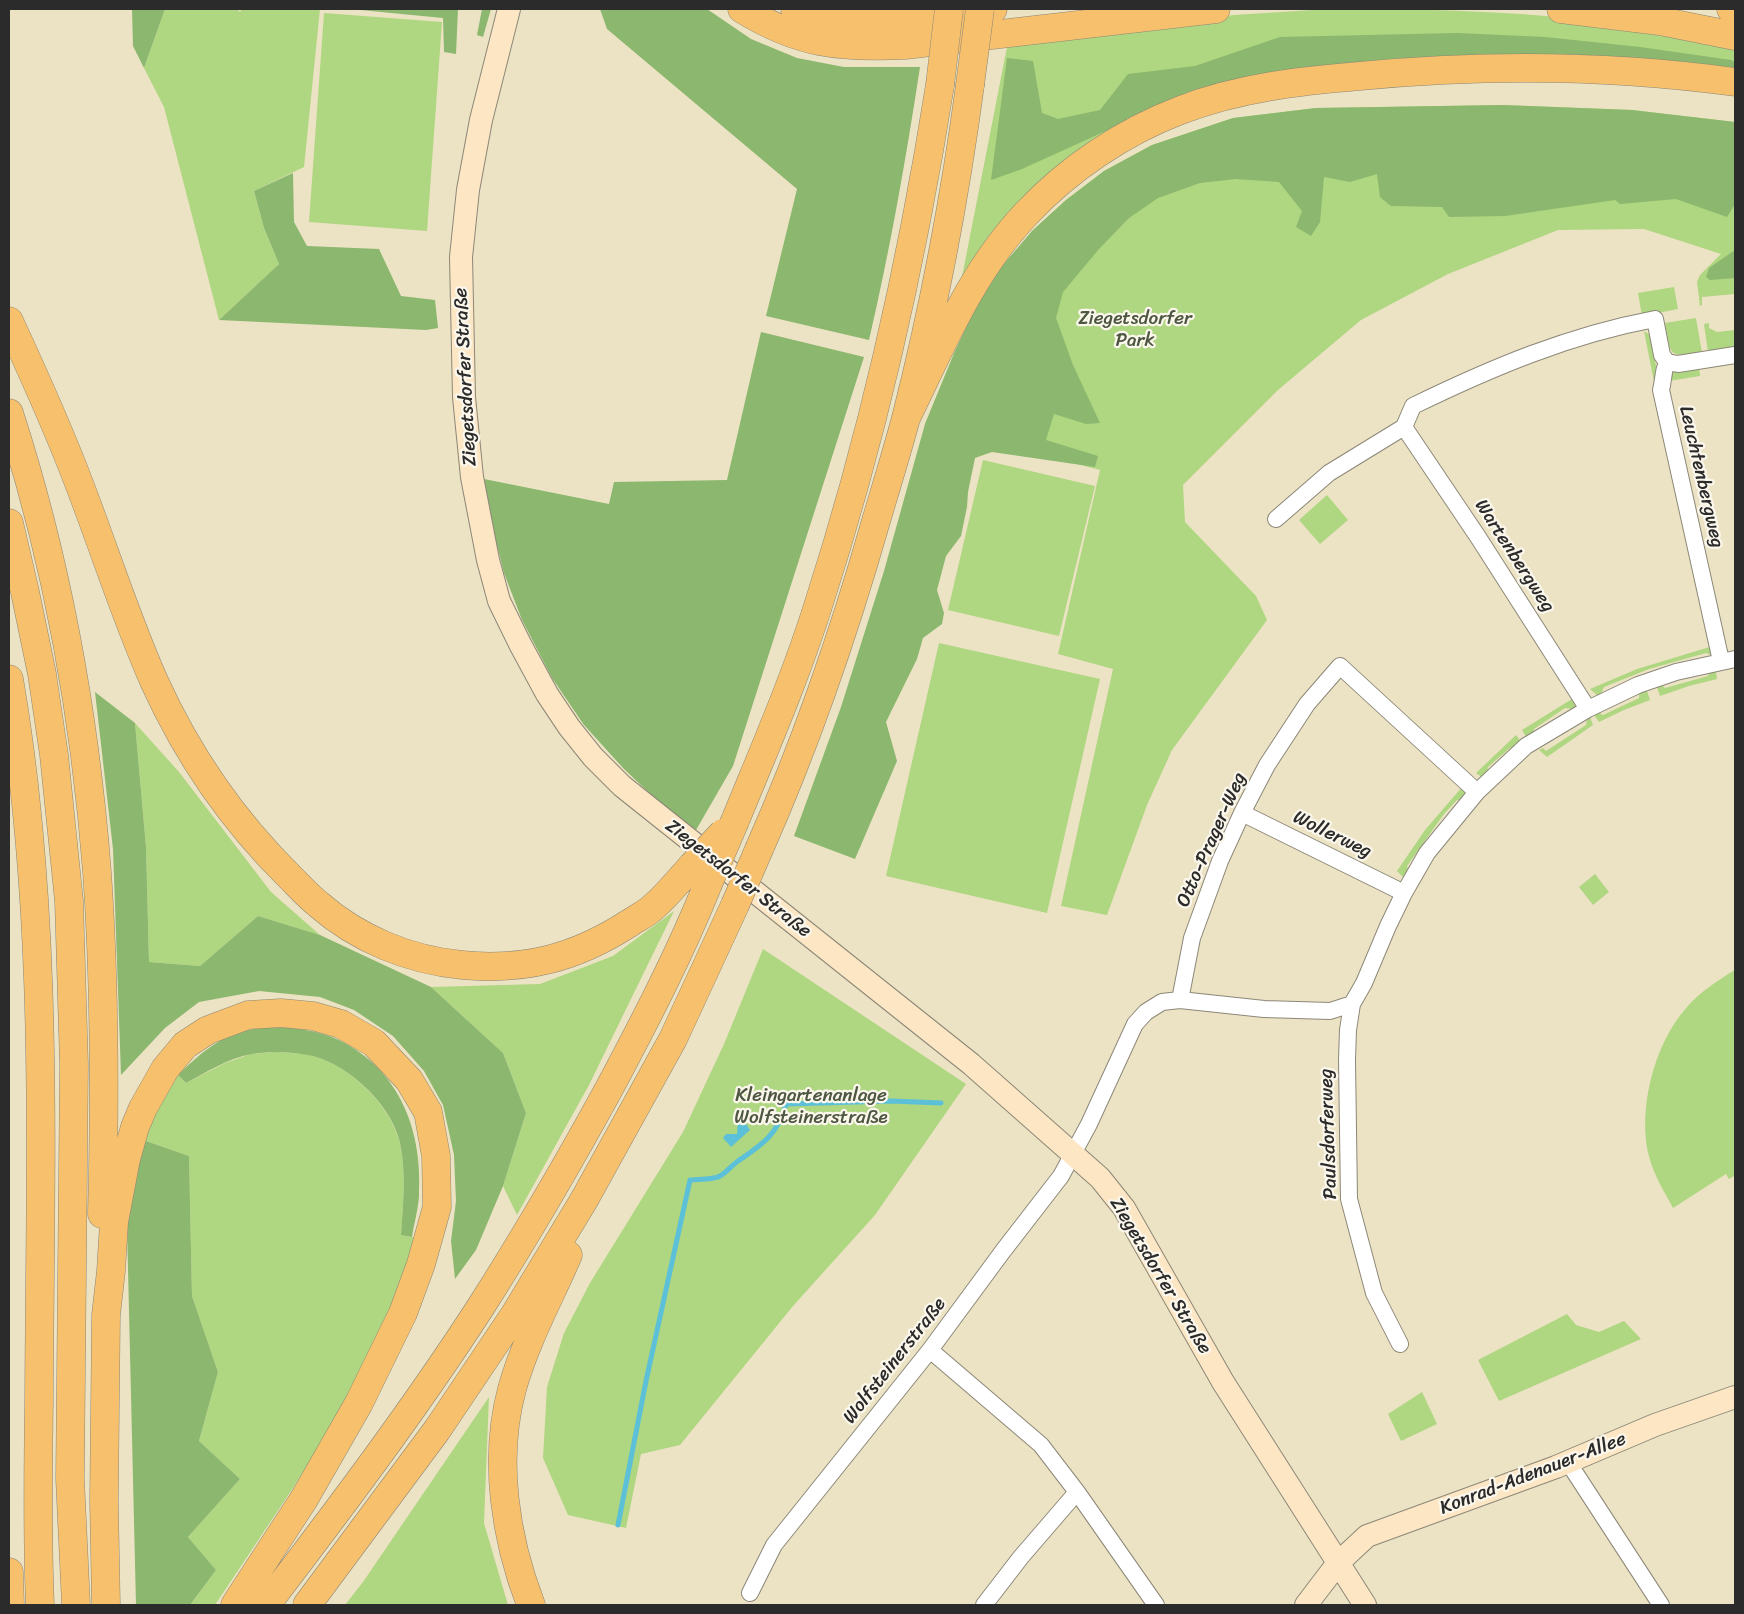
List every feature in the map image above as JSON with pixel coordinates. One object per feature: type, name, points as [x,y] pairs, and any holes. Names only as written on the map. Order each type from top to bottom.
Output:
[{"type":"highway","points":[[742,9],[759,20],[790,34],[814,41],[868,46],[905,45],[1216,9]]},
{"type":"highway","points":[[795,9],[811,16],[842,21],[884,21],[993,9]]},
{"type":"highway","points":[[9,321],[79,484],[154,681],[177,726],[208,779],[237,819],[269,857],[318,905],[371,940],[406,954],[440,963],[482,967],[523,965],[565,956],[603,940],[700,875],[735,821],[780,713],[815,616],[860,467],[895,327],[927,167],[940,85],[949,9]]},
{"type":"highway","points":[[307,1605],[437,1430],[515,1314],[584,1200],[674,1039],[760,847],[818,703],[850,612],[906,418],[941,269],[958,173],[980,9]]},
{"type":"highway","points":[[1561,9],[1660,22],[1735,36]]},
{"type":"highway","points":[[1731,9],[1735,10]]},
{"type":"highway","points":[[906,418],[957,314],[985,264],[1024,216],[1053,187],[1088,160],[1157,120],[1182,110],[1262,88],[1290,83],[1400,72],[1516,67],[1592,70],[1735,82]]},
{"type":"highway","points":[[9,413],[52,569],[68,646],[87,769],[97,871],[101,945],[104,1123],[101,1277],[106,1315]]},
{"type":"highway","points":[[9,523],[26,592],[42,674],[54,755],[69,901],[74,1065],[70,1479],[76,1605]]},
{"type":"highway","points":[[9,679],[32,866],[38,972],[41,1076],[38,1491],[40,1605]]},
{"type":"highway","points":[[266,1605],[330,1522],[429,1384],[480,1308],[544,1205],[653,1006],[691,927],[700,875]]},
{"type":"highway","points":[[106,1605],[104,1501],[106,1315],[114,1222],[128,1151],[143,1108],[165,1069],[185,1045],[208,1030],[248,1016],[281,1013],[313,1016],[340,1024],[374,1043],[409,1080],[428,1112],[436,1156],[437,1207],[422,1264],[403,1313],[359,1403],[304,1500],[235,1605]]},
{"type":"highway","points":[[532,1605],[515,1555],[508,1520],[503,1456],[506,1423],[515,1380],[530,1339],[571,1248],[584,1200]]},
{"type":"highway","points":[[9,1572],[10,1605]]},
{"type":"street","name":"Ziegetsdorfer Straße","points":[[509,9],[481,120],[468,190],[461,257],[462,333],[464,397],[472,478],[488,560],[500,601],[520,644],[547,694],[569,727],[593,757],[622,786],[971,1064],[1100,1178],[1124,1208],[1223,1382],[1365,1605]]},
{"type":"street","points":[[1276,519],[1329,473],[1404,427],[1413,406],[1469,378],[1527,354],[1582,336],[1655,319],[1662,355],[1667,362],[1678,364],[1735,355]]},
{"type":"street","name":"Leuchtenbergweg","points":[[1667,362],[1663,371],[1664,382],[1661,390],[1728,660]]},
{"type":"street","name":"Wartenbergweg","points":[[1404,427],[1478,537],[1588,709]]},
{"type":"street","points":[[1352,1004],[1364,983],[1404,893],[1427,853],[1477,792],[1526,746],[1588,709],[1638,685],[1676,672],[1728,660]]},
{"type":"street","name":"Otto-Prager-Weg","points":[[1180,1000],[1192,938],[1220,861],[1242,813],[1267,765],[1307,704],[1340,666],[1477,792]]},
{"type":"street","name":"Wollerweg","points":[[1242,813],[1404,893]]},
{"type":"street","name":"Wolfsteinerstraße","points":[[750,1593],[774,1545],[930,1350],[1061,1176],[1089,1124],[1134,1024],[1146,1012],[1162,1002],[1180,1000],[1264,1009],[1330,1011],[1352,1004]]},
{"type":"street","name":"Paulsdorferweg","points":[[1352,1004],[1348,1030],[1347,1060],[1349,1199],[1374,1293],[1400,1344]]},
{"type":"street","points":[[930,1350],[1041,1445],[1077,1492],[1156,1605]]},
{"type":"street","name":"Konrad-Adenauer-Allee","points":[[1306,1605],[1338,1562],[1367,1536],[1568,1462],[1655,1425],[1735,1396]]},
{"type":"street","points":[[1568,1462],[1661,1605]]},
{"type":"street","points":[[984,1605],[1021,1557],[1077,1492]]},
{"type":"green space","points":[[132,9],[165,9],[144,68],[133,46]]},
{"type":"green space","points":[[165,9],[237,9],[240,12],[242,9],[320,9],[304,167],[254,191],[264,228],[279,264],[219,320],[164,107],[144,68]]},
{"type":"green space","points":[[350,9],[458,9],[456,54],[444,52],[443,18]]},
{"type":"green space","points":[[482,9],[491,9],[483,37],[477,35]]},
{"type":"green space","points":[[600,9],[707,9],[751,39],[797,58],[844,67],[920,67],[897,204],[869,340],[766,316],[797,189],[607,29]]},
{"type":"green space","points":[[1328,9],[1489,12],[1623,25],[1735,46],[1735,73],[1654,65],[1163,105],[961,282],[1008,42],[1234,15]]},
{"type":"green space","points":[[324,13],[442,22],[427,231],[309,222]]},
{"type":"green space","points":[[1457,33],[1545,37],[1640,47],[1731,60],[1735,62],[1735,73],[1654,65],[1163,105],[1022,169],[991,180],[1007,58],[1033,61],[1042,113],[1058,119],[1100,110],[1128,74],[1195,66],[1280,37]]},
{"type":"green space","name":"Ziegetsdorfer Park","points":[[1503,105],[1632,110],[1735,122],[1735,294],[1702,297],[1702,305],[1700,306],[1697,282],[1700,275],[1721,254],[1644,229],[1558,230],[1448,274],[1361,320],[1278,390],[1183,485],[1185,522],[1256,596],[1267,620],[1172,750],[1147,805],[1107,915],[1061,906],[1113,669],[1058,654],[1100,470],[925,424],[955,351],[1032,231],[1066,200],[1104,171],[1152,145],[1233,118],[1316,108]]},
{"type":"green space","points":[[1503,105],[1632,110],[1735,122],[1735,204],[1727,217],[1676,199],[1620,204],[1615,200],[1505,216],[1449,217],[1442,207],[1391,206],[1380,197],[1377,174],[1350,182],[1324,177],[1320,222],[1311,236],[1296,227],[1302,211],[1279,182],[1236,179],[1200,183],[1158,198],[1129,218],[1099,249],[1063,292],[1056,318],[1073,365],[1100,423],[1086,424],[1054,414],[1046,440],[1098,456],[1095,467],[992,452],[975,458],[961,536],[946,556],[937,590],[944,613],[942,624],[923,638],[917,659],[886,722],[897,761],[855,859],[794,836],[841,707],[884,571],[925,424],[955,351],[978,302],[1002,266],[1032,231],[1066,200],[1104,171],[1152,145],[1233,118],[1316,108]]},
{"type":"green space","points":[[293,173],[294,222],[307,246],[379,249],[401,296],[435,300],[438,328],[426,330],[219,320],[279,264],[264,228],[254,191]]},
{"type":"green space","points":[[1735,250],[1735,278],[1710,280],[1706,277],[1709,268]]},
{"type":"green space","points":[[1674,287],[1678,309],[1642,316],[1638,293]]},
{"type":"green space","points":[[1696,318],[1702,353],[1676,354],[1670,348],[1665,323]]},
{"type":"green space","points":[[1709,323],[1709,328],[1717,332],[1735,330],[1735,348],[1708,352],[1704,324]]},
{"type":"green space","points":[[1644,331],[1650,335],[1659,381],[1655,387]]},
{"type":"green space","points":[[761,332],[864,357],[733,766],[696,830],[662,805],[624,769],[584,725],[552,678],[522,620],[504,573],[492,525],[484,479],[609,504],[614,482],[727,480]]},
{"type":"green space","points":[[1699,366],[1700,376],[1669,381],[1672,370]]},
{"type":"green space","points":[[983,460],[1095,486],[1059,636],[948,610]]},
{"type":"green space","points":[[1327,495],[1348,520],[1320,544],[1299,520]]},
{"type":"green space","points":[[939,643],[1100,679],[1047,913],[886,876]]},
{"type":"green space","points":[[1713,646],[1713,656],[1706,653],[1649,669],[1604,687],[1598,696],[1590,689],[1637,669]]},
{"type":"green space","points":[[1710,672],[1716,672],[1717,679],[1660,696],[1657,687],[1662,685],[1665,688],[1708,676]]},
{"type":"green space","points":[[1647,691],[1650,700],[1599,722],[1594,715],[1598,712],[1603,715],[1639,698],[1639,693]]},
{"type":"green space","points":[[95,692],[135,723],[146,847],[149,962],[200,966],[258,916],[320,935],[431,987],[503,1053],[526,1113],[503,1186],[476,1250],[455,1279],[451,1241],[456,1201],[454,1155],[443,1105],[424,1071],[393,1036],[354,1010],[320,997],[259,991],[199,1002],[165,1028],[121,1075],[113,849]]},
{"type":"green space","points":[[1572,699],[1576,707],[1572,709],[1565,708],[1534,729],[1534,735],[1528,740],[1522,730]]},
{"type":"green space","points":[[1590,717],[1593,725],[1547,757],[1539,750],[1543,748],[1546,751],[1586,725],[1587,719]]},
{"type":"green space","points":[[135,723],[179,772],[271,892],[320,935],[258,916],[200,966],[149,962],[146,847]]},
{"type":"green space","points":[[1516,735],[1522,743],[1516,748],[1510,748],[1488,767],[1487,774],[1483,778],[1476,773]]},
{"type":"green space","points":[[1463,786],[1466,795],[1462,801],[1457,800],[1444,814],[1407,866],[1410,873],[1406,880],[1397,871],[1425,830]]},
{"type":"green space","points":[[1595,874],[1609,892],[1593,905],[1579,887]]},
{"type":"green space","points":[[674,911],[589,1085],[517,1215],[503,1186],[526,1113],[503,1053],[431,987],[540,984],[613,956]]},
{"type":"green space","name":"Kleingartenanlage Wolfsteinerstraße","points":[[763,949],[966,1084],[875,1215],[793,1306],[680,1445],[641,1454],[626,1528],[568,1515],[543,1458],[547,1387],[564,1333],[590,1283],[683,1132],[724,1044]]},
{"type":"green space","points":[[1735,970],[1735,1178],[1734,1176],[1729,1179],[1726,1174],[1673,1208],[1655,1173],[1646,1141],[1645,1121],[1651,1079],[1665,1039],[1675,1022],[1698,996]]},
{"type":"green space","points":[[284,1027],[312,1031],[339,1040],[360,1053],[378,1068],[392,1085],[412,1126],[417,1148],[419,1196],[412,1237],[401,1235],[404,1192],[401,1148],[397,1133],[381,1104],[356,1079],[342,1069],[313,1056],[266,1052],[235,1059],[186,1083],[178,1075],[202,1053],[219,1041],[253,1029]]},
{"type":"green space","points":[[275,1052],[308,1055],[327,1061],[356,1079],[380,1104],[390,1118],[397,1133],[403,1159],[404,1181],[401,1235],[417,1238],[403,1283],[341,1410],[293,1488],[215,1605],[190,1605],[216,1570],[188,1537],[240,1479],[199,1441],[218,1372],[192,1296],[189,1156],[143,1140],[161,1097],[178,1075],[186,1083],[225,1063],[251,1054]]},
{"type":"green space","points":[[143,1140],[189,1156],[192,1296],[218,1372],[199,1441],[240,1479],[188,1537],[216,1570],[190,1605],[136,1605],[127,1227]]},
{"type":"green space","points":[[1567,1314],[1576,1325],[1599,1332],[1624,1321],[1641,1339],[1499,1401],[1478,1360]]},
{"type":"green space","points":[[1422,1392],[1437,1424],[1401,1441],[1388,1414]]},
{"type":"green space","points":[[489,1397],[484,1523],[508,1605],[345,1605],[363,1582]]},
{"type":"water","points":[[743,1119],[750,1130],[731,1147],[723,1138],[726,1134],[737,1134],[738,1120]]},
{"type":"waterway","points":[[618,1525],[646,1381],[690,1180],[710,1179],[725,1173],[774,1131],[786,1104],[891,1101],[941,1103]]}]
